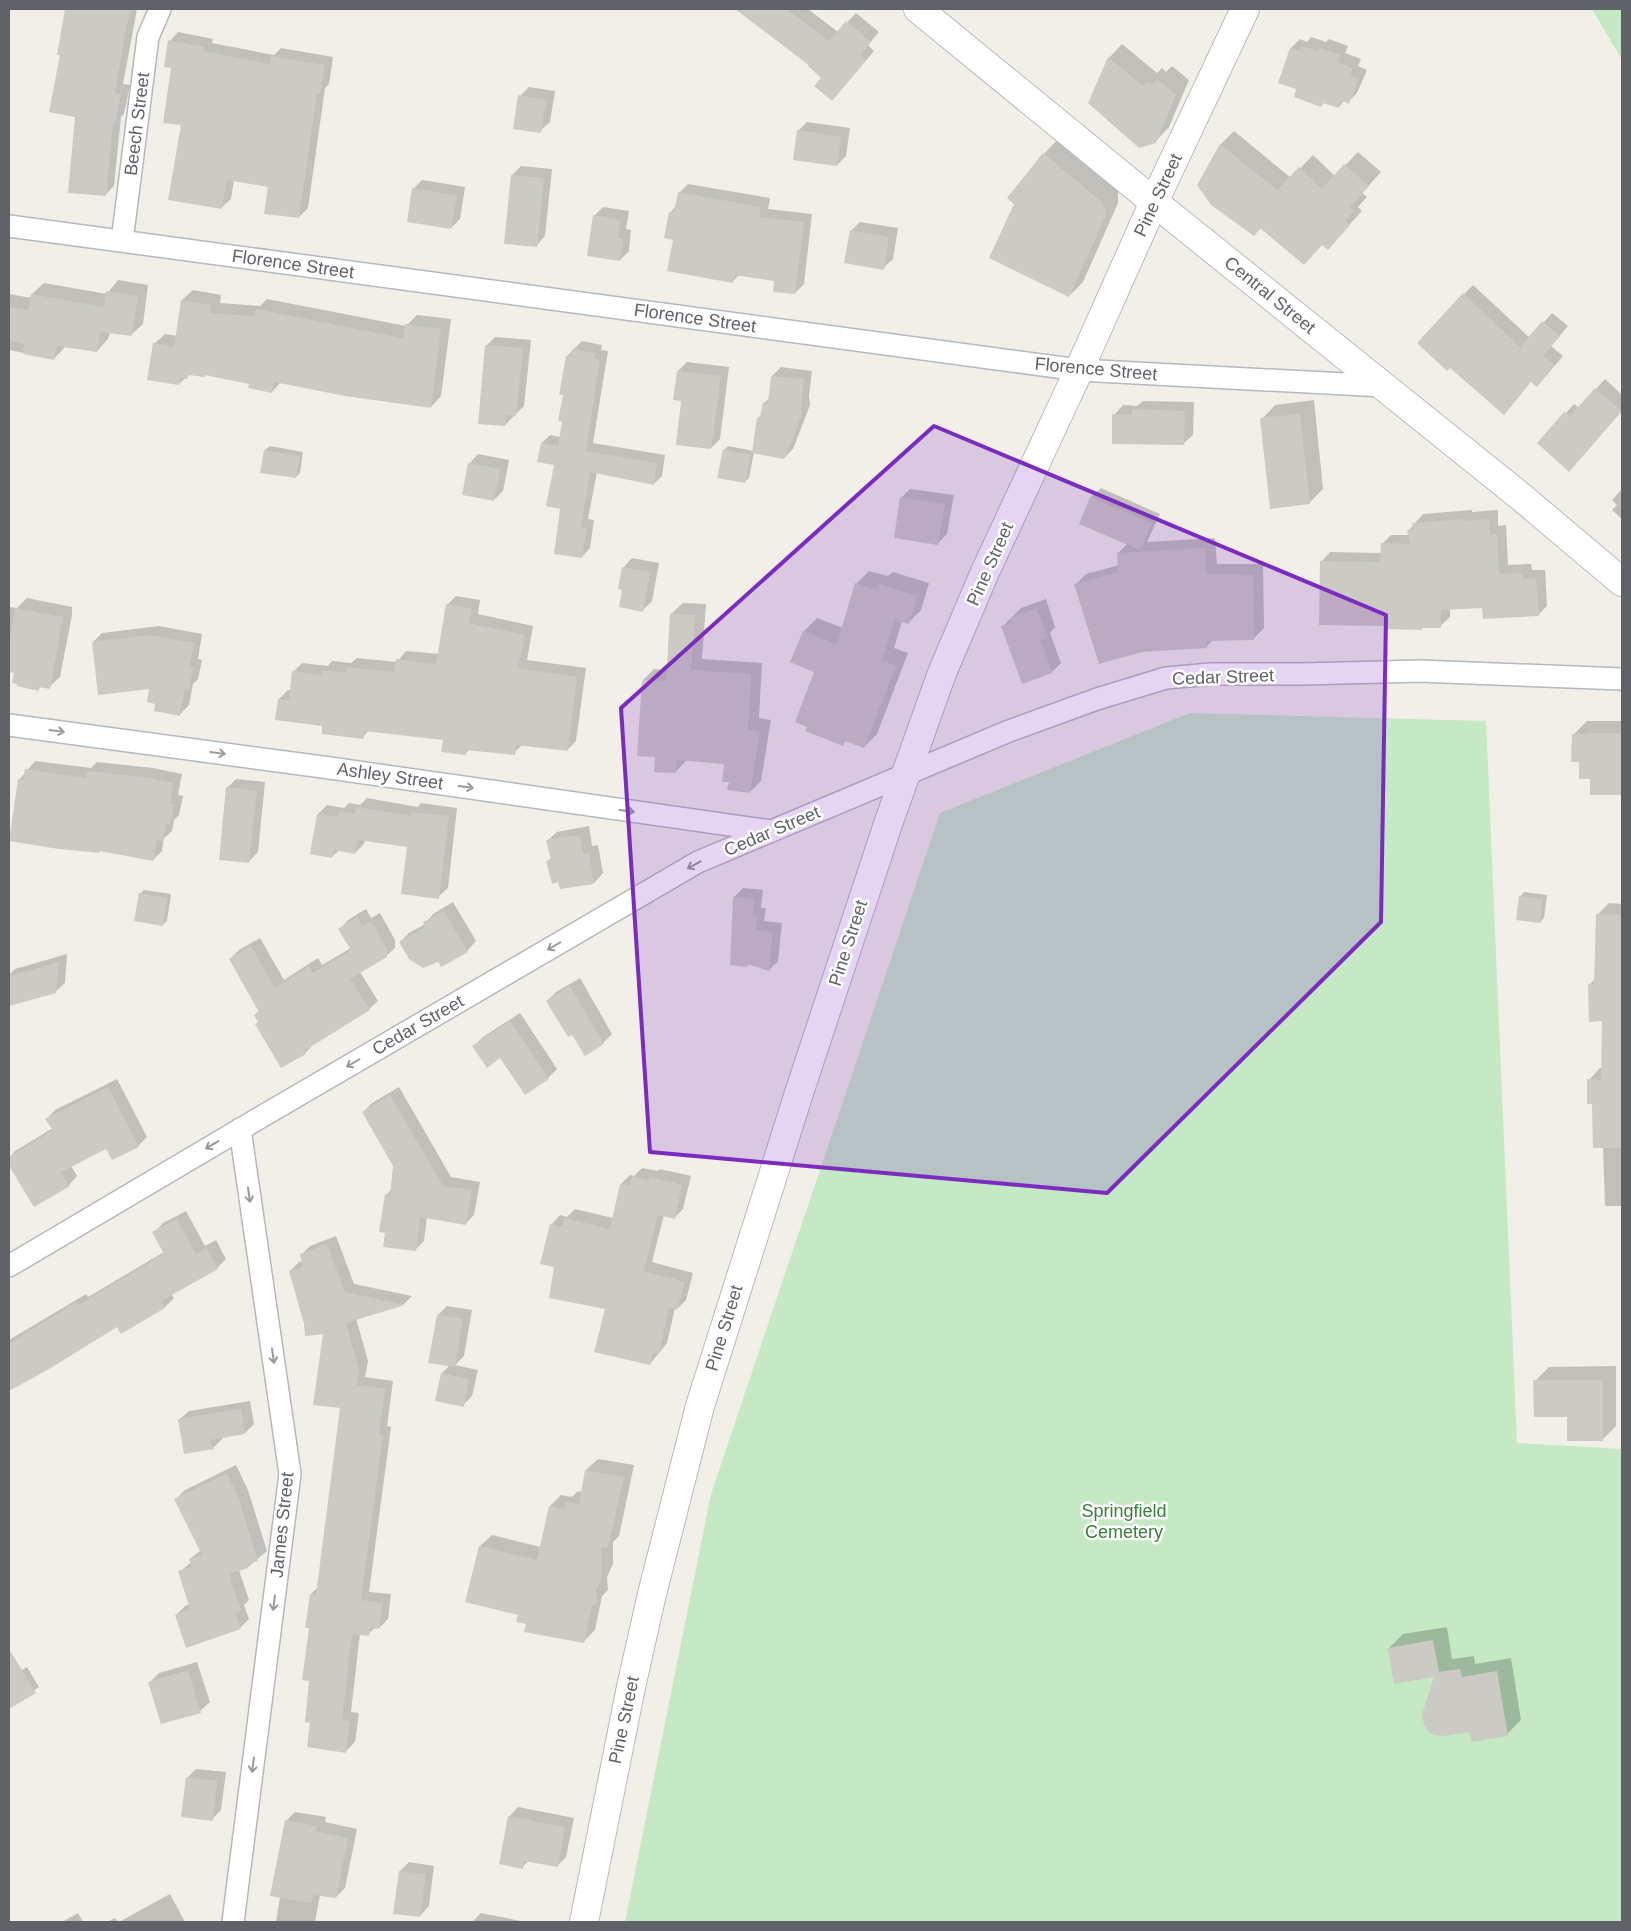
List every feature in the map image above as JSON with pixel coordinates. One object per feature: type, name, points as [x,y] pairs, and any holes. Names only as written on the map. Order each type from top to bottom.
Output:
[{"type":"main road","name":"Central Street","points":[[918,9],[1154,202],[1520,496],[1622,582]]},
{"type":"main road","name":"Pine Street","points":[[584,1922],[631,1687],[652,1594],[700,1406],[833,987],[905,774],[942,673],[985,572],[1079,370],[1154,202],[1245,9]]},
{"type":"street","name":"Beech Street","points":[[122,241],[148,38],[160,9]]},
{"type":"street","name":"Florence Street","points":[[9,226],[1079,370],[1383,386]]},
{"type":"street","name":"Cedar Street","points":[[9,1266],[698,862],[1009,731],[1071,708],[1131,687],[1166,678],[1211,674],[1420,671],[1622,679]]},
{"type":"street","name":"Ashley Street","points":[[9,725],[330,768],[771,831]]},
{"type":"street","name":"James Street","points":[[233,1922],[290,1474],[240,1129]]},
{"type":"highlighted area","points":[[934,426],[1386,615],[1381,922],[1107,1193],[650,1152],[621,708]]},
{"type":"green space","points":[[1592,9],[1622,9],[1622,60]]},
{"type":"green space","name":"Springfield Cemetery","points":[[1190,713],[1486,721],[1517,1443],[1622,1449],[1622,1922],[625,1922],[711,1494],[940,813]]},
{"type":"building","points":[[65,9],[133,9],[127,23],[115,93],[121,94],[115,124],[113,124],[106,196],[68,193],[75,117],[49,112],[60,55],[57,55]]},
{"type":"building","points":[[735,9],[787,9],[829,41],[846,21],[871,42],[860,55],[866,60],[832,101],[814,86],[821,78],[809,65]]},
{"type":"building","points":[[168,40],[205,47],[204,51],[270,64],[271,56],[325,65],[320,94],[317,93],[299,218],[264,214],[268,187],[227,180],[222,209],[168,200],[181,125],[163,123],[171,68],[164,67]]},
{"type":"building","points":[[1301,46],[1318,51],[1319,48],[1340,55],[1337,62],[1353,68],[1350,76],[1358,79],[1349,104],[1341,100],[1339,108],[1323,103],[1321,107],[1294,97],[1296,89],[1278,83],[1290,48],[1300,51]]},
{"type":"building","points":[[1108,57],[1143,86],[1147,81],[1152,85],[1157,79],[1176,94],[1156,143],[1139,148],[1088,103]]},
{"type":"building","points":[[518,95],[546,100],[541,133],[513,129]]},
{"type":"building","points":[[797,130],[841,137],[837,166],[793,160]]},
{"type":"building","points":[[1220,144],[1277,190],[1299,167],[1322,189],[1344,164],[1369,186],[1350,207],[1354,211],[1345,221],[1350,225],[1328,250],[1322,245],[1304,265],[1260,228],[1254,236],[1211,205],[1197,185]]},
{"type":"building","points":[[1043,153],[1101,201],[1106,211],[1105,218],[1069,297],[989,258],[1014,204],[1007,198]]},
{"type":"building","points":[[511,175],[544,178],[537,247],[504,244]]},
{"type":"building","points":[[412,188],[457,196],[451,229],[407,222]]},
{"type":"building","points":[[678,192],[761,207],[759,217],[804,222],[795,294],[773,292],[774,281],[734,275],[733,283],[667,271],[673,240],[664,238],[669,212],[674,213]]},
{"type":"building","points":[[593,215],[620,220],[618,238],[623,239],[620,261],[587,256]]},
{"type":"building","points":[[850,230],[889,237],[884,270],[844,263]]},
{"type":"building","points":[[106,291],[138,296],[132,336],[100,332],[97,352],[57,346],[54,360],[23,354],[24,344],[9,341],[9,307],[28,310],[31,294],[104,307]]},
{"type":"building","points":[[1463,293],[1520,347],[1542,321],[1560,336],[1543,356],[1555,365],[1537,387],[1531,382],[1504,415],[1450,368],[1447,371],[1417,343]]},
{"type":"building","points":[[181,300],[211,305],[210,313],[254,316],[256,309],[403,338],[405,324],[441,329],[431,408],[345,396],[274,382],[272,393],[248,388],[249,384],[205,375],[205,377],[188,375],[187,379],[180,378],[179,385],[147,380],[153,343],[174,347]]},
{"type":"building","points":[[485,345],[523,348],[516,416],[506,415],[505,426],[478,424]]},
{"type":"building","points":[[572,349],[595,353],[594,358],[600,360],[586,451],[657,463],[654,485],[590,472],[581,528],[587,528],[582,558],[554,554],[560,509],[546,506],[554,465],[537,462],[541,443],[558,446],[562,422],[558,421],[563,395],[559,395],[566,356],[571,356]]},
{"type":"building","points":[[677,371],[721,376],[711,449],[676,445],[681,401],[673,400]]},
{"type":"building","points":[[771,376],[804,379],[802,415],[784,459],[752,453],[757,418],[760,418],[763,402],[768,403]]},
{"type":"building","points":[[1595,388],[1622,411],[1569,472],[1537,443],[1564,412],[1570,416]]},
{"type":"building","points":[[1132,409],[1185,411],[1184,445],[1112,444],[1112,414],[1132,415]]},
{"type":"building","points":[[1300,414],[1310,504],[1270,509],[1260,418]]},
{"type":"building","points":[[723,449],[751,455],[745,483],[717,478]]},
{"type":"building","points":[[264,450],[300,456],[296,478],[260,473]]},
{"type":"building","points":[[468,463],[500,469],[494,501],[462,495]]},
{"type":"building","points":[[900,497],[945,504],[938,545],[894,538]]},
{"type":"building","points":[[1090,497],[1152,523],[1140,550],[1079,524]]},
{"type":"building","points":[[1463,519],[1463,521],[1489,519],[1490,534],[1497,534],[1499,574],[1523,573],[1523,579],[1536,578],[1539,616],[1483,619],[1482,608],[1441,610],[1441,628],[1422,628],[1422,630],[1385,629],[1385,626],[1319,625],[1320,561],[1380,562],[1381,543],[1410,544],[1407,530],[1414,529],[1412,523]]},
{"type":"building","points":[[1205,548],[1206,574],[1253,575],[1254,640],[1206,641],[1207,648],[1142,652],[1099,664],[1074,584],[1118,572],[1117,553]]},
{"type":"building","points":[[622,567],[650,572],[643,612],[619,607],[622,590],[618,589]]},
{"type":"building","points":[[855,583],[877,590],[879,584],[917,596],[909,624],[894,620],[882,661],[896,666],[864,748],[845,741],[843,746],[805,731],[807,727],[795,722],[814,672],[790,662],[803,631],[837,644]]},
{"type":"building","points":[[446,604],[472,609],[469,623],[525,635],[518,668],[577,677],[568,751],[516,745],[515,755],[466,750],[466,755],[441,752],[443,740],[364,731],[363,739],[322,734],[322,726],[275,720],[278,699],[289,700],[292,671],[321,675],[322,670],[346,673],[346,667],[394,672],[396,659],[436,664]]},
{"type":"building","points":[[15,608],[63,617],[50,689],[39,687],[39,691],[12,683],[14,673],[9,672],[9,643]]},
{"type":"building","points":[[1037,608],[1047,638],[1041,640],[1052,673],[1022,684],[1001,626],[1012,622],[1011,617]]},
{"type":"building","points":[[670,614],[695,615],[691,670],[751,674],[748,729],[760,731],[750,793],[727,790],[729,782],[722,782],[724,764],[677,760],[676,773],[654,772],[655,757],[637,756],[642,680],[666,681]]},
{"type":"building","points":[[149,635],[194,643],[189,668],[193,668],[189,690],[185,689],[180,716],[154,711],[155,704],[147,702],[149,689],[98,695],[92,642]]},
{"type":"building","points":[[1622,733],[1622,795],[1590,795],[1590,779],[1579,779],[1579,762],[1571,762],[1572,734]]},
{"type":"building","points":[[25,769],[86,778],[87,771],[144,777],[174,783],[170,804],[174,804],[170,825],[166,824],[163,841],[157,840],[153,861],[100,851],[99,853],[59,849],[9,841],[18,779],[23,780]]},
{"type":"building","points":[[226,787],[257,791],[249,863],[219,860]]},
{"type":"building","points":[[356,807],[411,816],[411,812],[449,816],[439,899],[401,894],[407,847],[358,840],[355,854],[334,850],[332,858],[310,854],[317,814],[338,817],[339,811],[355,814]]},
{"type":"building","points":[[580,835],[583,854],[589,853],[594,884],[560,889],[558,882],[552,884],[546,861],[551,860],[546,840]]},
{"type":"building","points":[[139,893],[167,898],[163,926],[134,921]]},
{"type":"building","points":[[1519,896],[1543,899],[1540,923],[1516,920]]},
{"type":"building","points":[[733,897],[754,899],[753,916],[757,917],[756,930],[773,932],[769,971],[748,964],[747,967],[730,965]]},
{"type":"building","points":[[444,911],[468,952],[441,967],[438,962],[423,968],[409,959],[399,942],[425,927],[423,922]]},
{"type":"building","points":[[1596,914],[1622,915],[1622,1148],[1593,1148],[1592,1104],[1587,1104],[1587,1079],[1601,1080],[1602,1021],[1589,1022],[1588,984],[1594,984]]},
{"type":"building","points":[[357,917],[362,926],[371,921],[387,949],[387,957],[350,979],[370,1010],[304,1051],[306,1054],[281,1068],[255,1024],[258,1022],[254,1015],[259,1012],[229,959],[251,946],[275,988],[309,966],[313,973],[351,950],[338,929]]},
{"type":"building","points":[[59,962],[56,993],[9,1006],[9,976]]},
{"type":"building","points":[[570,986],[604,1044],[585,1056],[572,1035],[568,1037],[546,1001]]},
{"type":"building","points":[[510,1021],[549,1079],[525,1095],[500,1058],[487,1068],[472,1046]]},
{"type":"building","points":[[108,1087],[139,1147],[112,1160],[106,1149],[61,1172],[70,1186],[34,1207],[9,1166],[9,1157],[53,1130],[45,1119]]},
{"type":"building","points":[[390,1095],[443,1186],[472,1190],[466,1225],[420,1217],[416,1251],[383,1247],[385,1233],[379,1232],[385,1194],[390,1195],[393,1166],[362,1112]]},
{"type":"building","points":[[632,1176],[649,1180],[650,1177],[682,1185],[675,1219],[658,1215],[644,1271],[685,1282],[677,1310],[669,1308],[659,1354],[653,1353],[650,1365],[594,1352],[605,1309],[549,1298],[554,1267],[540,1264],[550,1224],[562,1227],[564,1218],[610,1229],[620,1184],[630,1186]]},
{"type":"building","points":[[177,1219],[196,1254],[206,1248],[218,1269],[161,1301],[165,1308],[121,1334],[117,1327],[9,1391],[9,1344],[76,1302],[78,1305],[164,1254],[152,1232]]},
{"type":"building","points":[[327,1244],[345,1292],[405,1305],[346,1323],[359,1370],[357,1385],[385,1389],[379,1435],[383,1435],[361,1600],[383,1603],[379,1629],[370,1628],[369,1636],[352,1634],[342,1720],[350,1721],[346,1753],[307,1747],[310,1723],[305,1722],[309,1681],[302,1680],[309,1628],[305,1628],[310,1594],[316,1595],[340,1408],[313,1405],[323,1334],[305,1336],[304,1324],[289,1271],[303,1267],[300,1254]]},
{"type":"building","points":[[437,1315],[463,1319],[455,1367],[428,1363]]},
{"type":"building","points":[[441,1373],[469,1379],[464,1407],[435,1401]]},
{"type":"building","points":[[1533,1380],[1603,1380],[1603,1441],[1567,1441],[1567,1417],[1534,1417]]},
{"type":"building","points":[[241,1409],[245,1434],[210,1440],[214,1449],[184,1454],[178,1419]]},
{"type":"building","points":[[585,1470],[624,1477],[608,1548],[601,1547],[602,1577],[596,1590],[597,1603],[592,1606],[584,1643],[524,1632],[526,1624],[516,1622],[518,1615],[465,1602],[479,1546],[537,1560],[549,1506],[564,1509],[566,1502],[579,1505]]},
{"type":"building","points":[[227,1473],[239,1499],[258,1561],[247,1565],[248,1568],[230,1574],[241,1610],[235,1613],[241,1629],[186,1648],[175,1615],[190,1609],[178,1571],[192,1567],[189,1559],[202,1555],[174,1499]]},
{"type":"building","points":[[1433,1640],[1439,1672],[1460,1669],[1462,1677],[1497,1671],[1508,1736],[1471,1742],[1469,1732],[1444,1736],[1434,1735],[1428,1731],[1424,1725],[1422,1714],[1434,1677],[1394,1684],[1388,1648]]},
{"type":"building","points":[[9,1649],[36,1693],[9,1709]]},
{"type":"building","points":[[188,1670],[201,1713],[161,1724],[148,1682]]},
{"type":"building","points":[[186,1777],[217,1781],[213,1821],[181,1817]]},
{"type":"building","points":[[508,1816],[565,1827],[558,1867],[524,1861],[523,1869],[499,1864]]},
{"type":"building","points":[[285,1820],[317,1826],[316,1831],[348,1838],[336,1898],[313,1895],[311,1903],[270,1896]]},
{"type":"building","points":[[399,1871],[426,1874],[420,1917],[393,1914]]}]
